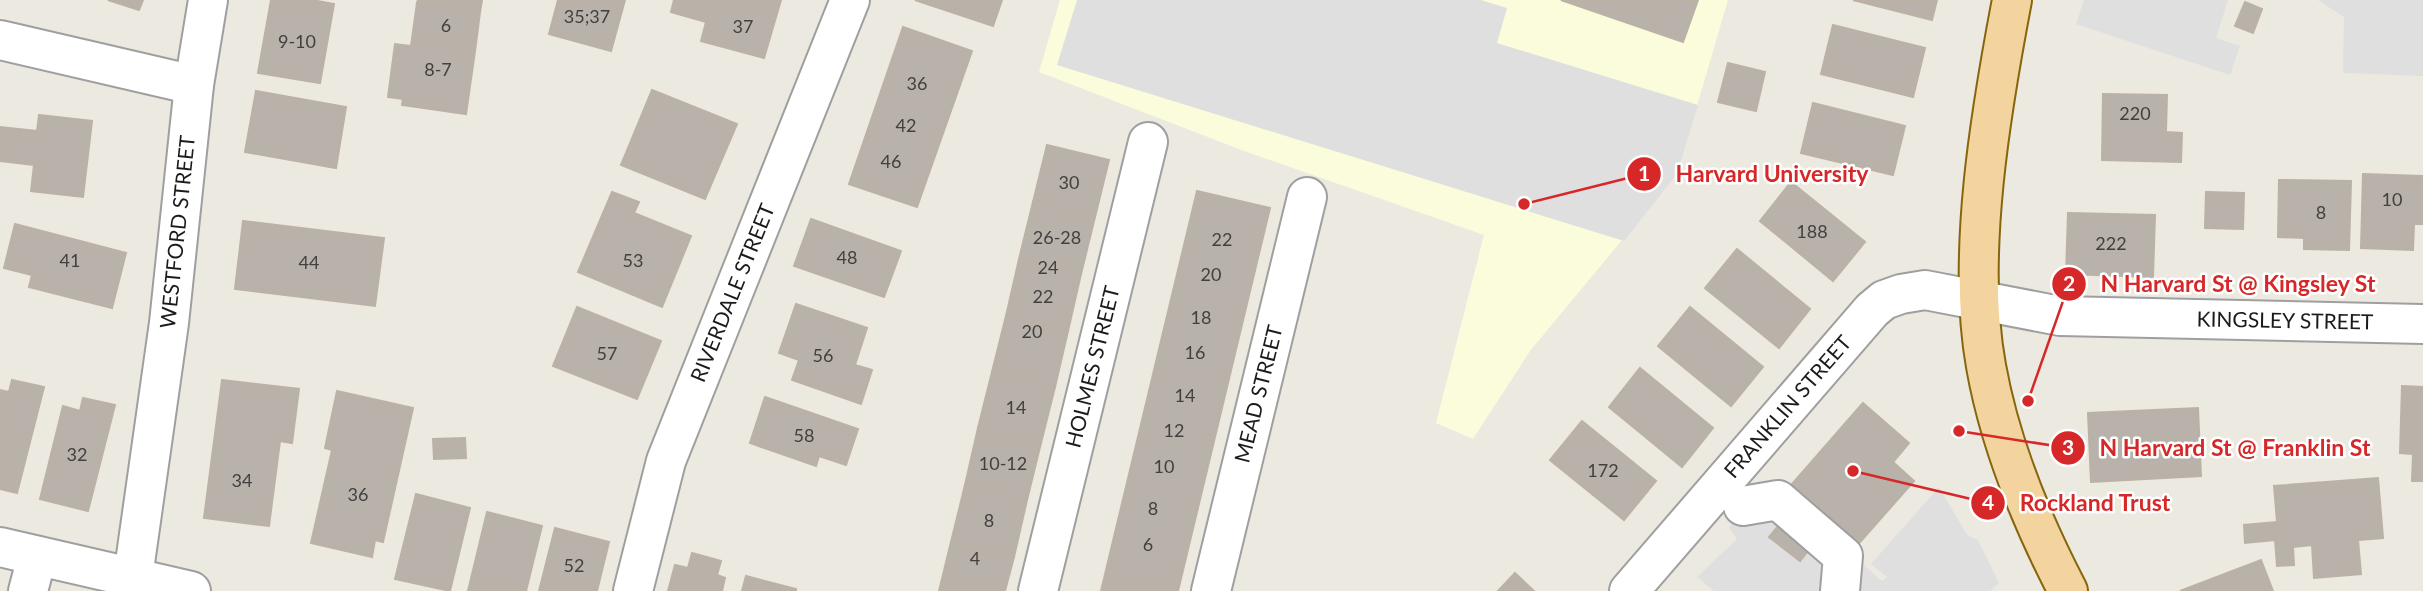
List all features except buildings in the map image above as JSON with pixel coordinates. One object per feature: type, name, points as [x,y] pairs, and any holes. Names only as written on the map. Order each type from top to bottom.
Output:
[{"type":"main road","points":[[2012,0],[2000,66],[1985,192],[1980,301],[1986,365],[2001,428],[2024,494],[2068,591]]},
{"type":"street","name":"WESTFORD STREET","points":[[133,577],[169,323],[194,85],[208,0]]},
{"type":"street","name":"RIVERDALE STREET","points":[[632,591],[666,461],[850,0]]},
{"type":"street","points":[[0,40],[194,85]]},
{"type":"street","name":"HOLMES STREET","points":[[1038,591],[1148,142]]},
{"type":"street","name":"MEAD STREET","points":[[1211,591],[1307,197]]},
{"type":"street","name":"FRANKLIN STREET","points":[[1629,591],[1878,305],[1900,294],[1925,290],[1980,301]]},
{"type":"street","name":"KINGSLEY STREET","points":[[1980,301],[2060,316],[2423,324]]},
{"type":"street","points":[[1749,505],[1778,500],[1843,556],[1840,584]]},
{"type":"street","points":[[0,547],[33,574],[133,577],[191,591]]},
{"type":"shaded area","points":[[1060,0],[1728,0],[1677,174],[1530,351],[1473,439],[1436,423],[1484,235],[1244,151],[1039,72]]},
{"type":"shaded area","points":[[1077,0],[1481,0],[1507,8],[1497,43],[1698,105],[1677,174],[1624,241],[1057,65]]},
{"type":"shaded area","points":[[2084,0],[2228,0],[2216,38],[2240,46],[2230,75],[2076,24]]},
{"type":"shaded area","points":[[2318,0],[2423,0],[2423,76],[2343,73],[2344,17]]},
{"type":"shaded area","points":[[1770,483],[1882,581],[1887,577],[1871,564],[1939,487],[1967,535],[1978,540],[1999,583],[1990,591],[1714,591],[1697,577],[1737,539],[1729,527]]},
{"type":"place","name":"Harvard University","points":[[1524,204]]},
{"type":"place","name":"N Harvard St @ Kingsley St","points":[[2028,401]]},
{"type":"place","name":"N Harvard St @ Franklin St","points":[[1959,431]]},
{"type":"place","name":"Rockland Trust","points":[[1853,471]]}]
